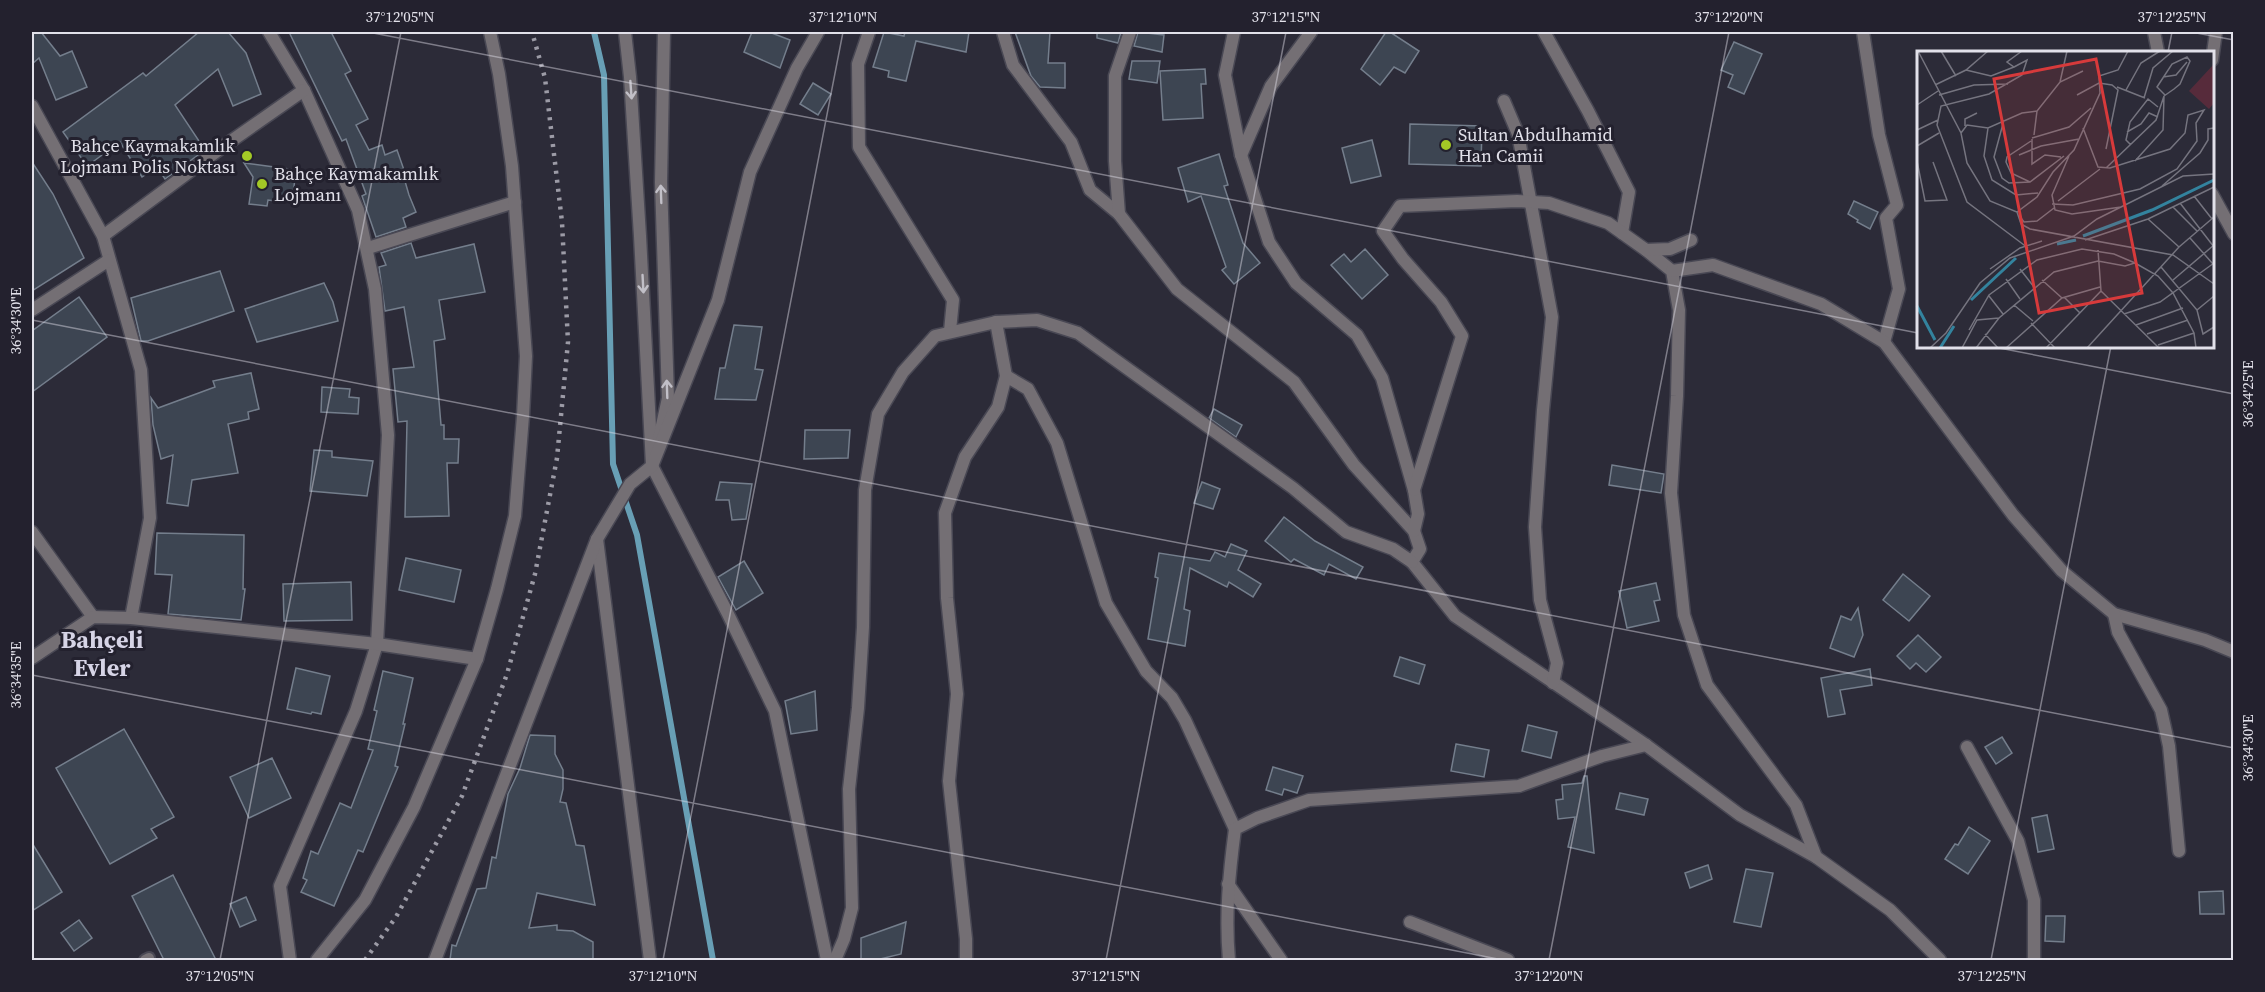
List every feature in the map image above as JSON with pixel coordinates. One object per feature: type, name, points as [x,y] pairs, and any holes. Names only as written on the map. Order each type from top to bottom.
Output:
[{"type":"street","points":[[269,32],[304,90],[358,210],[375,289],[388,435],[377,644],[356,711],[280,886],[290,960]]},
{"type":"street","points":[[317,960],[365,900],[414,807],[477,659],[515,516],[526,356],[512,166],[499,74],[489,32]]},
{"type":"street","points":[[625,32],[631,88],[652,466],[775,711],[827,960]]},
{"type":"street","points":[[652,466],[668,398],[661,182],[664,32]]},
{"type":"street","points":[[435,960],[597,539],[630,484],[652,466],[718,300],[750,172],[797,68],[818,32]]},
{"type":"street","points":[[869,32],[858,64],[859,147],[953,300],[950,332]]},
{"type":"street","points":[[1003,32],[1013,65],[1071,142],[1090,190],[1119,214],[1177,289],[1294,382],[1354,465],[1414,531],[1420,549],[1412,562]]},
{"type":"street","points":[[1119,214],[1114,161],[1115,76],[1130,32]]},
{"type":"street","points":[[1234,32],[1225,75],[1241,155],[1269,242],[1296,283],[1357,334],[1382,378],[1414,490],[1418,514],[1414,531]]},
{"type":"street","points":[[1241,155],[1271,86],[1311,32]]},
{"type":"street","points":[[1544,32],[1629,192],[1622,233]]},
{"type":"street","points":[[1863,32],[1879,135],[1897,205],[1886,218],[1899,289],[1884,342]]},
{"type":"street","points":[[2154,32],[2158,51]]},
{"type":"street","points":[[2213,51],[2216,32]]},
{"type":"street","points":[[103,237],[224,146],[304,90]]},
{"type":"street","points":[[1504,100],[1518,134],[1552,317],[1535,527],[1540,600],[1557,663],[1553,683]]},
{"type":"street","points":[[32,106],[103,237],[141,370],[150,518],[131,618]]},
{"type":"street","points":[[2214,198],[2234,234]]},
{"type":"street","points":[[368,248],[515,202]]},
{"type":"street","points":[[1414,490],[1462,336],[1442,302],[1403,259],[1383,231],[1400,206],[1549,203],[1608,223],[1672,270],[1679,310],[1671,493],[1684,615],[1707,685],[1796,805],[1816,857]]},
{"type":"street","points":[[1646,250],[1670,249],[1691,240]]},
{"type":"street","points":[[32,310],[109,260]]},
{"type":"street","points":[[1672,270],[1713,265],[1821,304],[1884,342],[2013,515],[2062,571],[2115,614],[2205,640],[2234,652]]},
{"type":"street","points":[[835,960],[844,939],[852,908],[849,789],[858,708],[863,627],[865,490],[878,414],[903,372],[935,336],[996,322],[1037,320],[1078,333],[1293,488],[1346,532],[1393,549],[1412,562],[1455,616],[1646,745],[1740,814],[1816,857],[1890,910],[1940,960]]},
{"type":"street","points":[[966,960],[966,939],[948,781],[957,694],[947,598],[945,513],[965,457],[998,407],[1006,376],[996,322]]},
{"type":"street","points":[[1006,376],[1028,389],[1057,443],[1106,603],[1146,671],[1172,698],[1185,720],[1235,829],[1228,884],[1226,928],[1229,960]]},
{"type":"street","points":[[32,532],[93,616]]},
{"type":"street","points":[[597,539],[650,960]]},
{"type":"street","points":[[2115,614],[2118,632],[2161,711],[2169,746],[2179,851]]},
{"type":"street","points":[[32,658],[93,616],[377,644],[477,659]]},
{"type":"street","points":[[1235,829],[1257,818],[1309,800],[1519,786],[1602,756],[1646,745]]},
{"type":"street","points":[[1967,747],[2018,841],[2034,900],[2034,960]]},
{"type":"street","points":[[1228,884],[1281,960]]},
{"type":"street","points":[[1410,922],[1508,960]]},
{"type":"building","points":[[32,32],[41,32],[60,56],[72,51],[87,87],[56,100],[39,58],[32,64]]},
{"type":"building","points":[[199,32],[228,32],[246,53],[261,94],[233,106],[218,69],[175,105],[205,150],[165,179],[157,167],[142,177],[120,142],[87,166],[63,132],[143,73],[146,76]]},
{"type":"building","points":[[289,32],[331,32],[351,71],[345,74],[368,119],[356,125],[369,150],[382,145],[385,155],[397,150],[416,212],[403,218],[406,227],[376,237],[362,196],[366,194],[346,139],[342,141]]},
{"type":"building","points":[[752,32],[769,32],[790,40],[780,68],[744,52]]},
{"type":"building","points":[[884,32],[904,36],[905,32],[969,32],[966,52],[916,41],[906,81],[888,77],[889,71],[873,67]]},
{"type":"building","points":[[1015,32],[1050,32],[1048,63],[1065,63],[1065,88],[1040,87],[1031,76]]},
{"type":"building","points":[[1097,32],[1121,32],[1118,43],[1097,38]]},
{"type":"building","points":[[1138,32],[1164,35],[1162,52],[1134,46]]},
{"type":"building","points":[[1386,32],[1390,32],[1419,51],[1405,73],[1394,67],[1380,85],[1361,69]]},
{"type":"building","points":[[1734,42],[1762,54],[1744,94],[1728,87],[1733,75],[1721,70]]},
{"type":"building","points":[[1132,61],[1160,61],[1157,83],[1129,79]]},
{"type":"building","points":[[1205,69],[1206,84],[1201,84],[1203,118],[1163,120],[1160,71]]},
{"type":"building","points":[[813,83],[831,94],[818,115],[800,104]]},
{"type":"building","name":"Sultan Abdulhamid Han Camii","points":[[1410,124],[1482,126],[1481,166],[1409,164]]},
{"type":"building","points":[[1372,140],[1381,176],[1351,183],[1342,148]]},
{"type":"building","points":[[1219,154],[1228,185],[1224,186],[1243,243],[1260,263],[1234,284],[1222,270],[1226,267],[1201,196],[1188,202],[1178,168]]},
{"type":"building","points":[[32,162],[53,194],[84,258],[32,291]]},
{"type":"building","name":"Bahçe Kaymakamlık Lojmanı","points":[[244,163],[296,170],[292,203],[268,200],[267,206],[249,204],[253,177]]},
{"type":"building","points":[[1854,201],[1878,212],[1870,229],[1848,214]]},
{"type":"building","points":[[411,243],[416,258],[474,244],[485,292],[439,300],[445,339],[434,341],[441,425],[444,425],[444,439],[459,439],[458,463],[447,463],[449,516],[405,517],[407,421],[398,422],[393,369],[414,367],[404,307],[385,311],[379,267],[386,265],[381,253]]},
{"type":"building","points":[[1365,249],[1388,275],[1362,299],[1331,265],[1344,254],[1351,262]]},
{"type":"building","points":[[220,271],[234,311],[148,341],[141,341],[131,298]]},
{"type":"building","points":[[324,283],[333,302],[338,321],[257,342],[245,309]]},
{"type":"building","points":[[79,297],[107,337],[32,392],[32,331]]},
{"type":"building","points":[[734,325],[762,327],[755,369],[763,370],[756,400],[715,399],[720,368],[725,368]]},
{"type":"building","points":[[251,373],[259,409],[248,412],[249,419],[228,424],[238,473],[192,480],[188,506],[167,503],[173,455],[161,459],[153,425],[151,398],[158,408],[215,387],[213,381]]},
{"type":"building","points":[[322,387],[350,389],[349,397],[359,398],[358,414],[321,412]]},
{"type":"building","points":[[1214,409],[1242,425],[1236,437],[1209,418]]},
{"type":"building","points":[[805,430],[850,430],[848,458],[804,459]]},
{"type":"building","points":[[314,450],[332,451],[332,457],[373,461],[367,496],[310,491]]},
{"type":"building","points":[[1612,465],[1664,474],[1661,493],[1609,485]]},
{"type":"building","points":[[720,482],[752,484],[746,519],[732,520],[729,500],[716,500]]},
{"type":"building","points":[[1202,482],[1220,489],[1213,509],[1194,503]]},
{"type":"building","points":[[1284,517],[1315,541],[1363,567],[1356,579],[1329,564],[1324,575],[1294,559],[1291,562],[1265,541]]},
{"type":"building","points":[[157,533],[244,535],[243,589],[245,589],[241,620],[168,614],[172,575],[155,574]]},
{"type":"building","points":[[1231,544],[1247,551],[1238,570],[1261,584],[1253,597],[1229,582],[1227,587],[1190,568],[1184,609],[1190,611],[1185,646],[1148,639],[1158,578],[1155,577],[1159,553],[1210,561],[1215,552],[1225,557]]},
{"type":"building","points":[[406,558],[461,570],[454,602],[399,590]]},
{"type":"building","points":[[744,561],[763,593],[736,610],[718,577]]},
{"type":"building","points":[[1903,574],[1930,596],[1909,621],[1883,600]]},
{"type":"building","points":[[351,582],[352,620],[284,621],[283,584]]},
{"type":"building","points":[[1656,583],[1660,600],[1654,601],[1659,621],[1627,628],[1619,591]]},
{"type":"building","points":[[1858,608],[1863,635],[1854,657],[1830,648],[1841,616],[1851,620]]},
{"type":"building","points":[[1918,635],[1941,657],[1926,672],[1916,663],[1910,669],[1897,656]]},
{"type":"building","points":[[1400,657],[1425,665],[1419,684],[1394,676]]},
{"type":"building","points":[[296,668],[330,676],[321,714],[287,709]]},
{"type":"building","points":[[1870,669],[1872,685],[1840,690],[1845,714],[1828,717],[1821,678]]},
{"type":"building","points":[[383,671],[413,678],[395,766],[398,767],[363,852],[358,850],[334,906],[301,892],[307,880],[303,878],[311,851],[318,854],[340,803],[351,808],[373,750],[368,749]]},
{"type":"building","points":[[815,691],[817,730],[791,734],[785,701]]},
{"type":"building","points":[[1528,725],[1557,732],[1551,758],[1522,751]]},
{"type":"building","points":[[124,729],[174,817],[151,829],[157,838],[110,864],[56,768]]},
{"type":"building","points":[[530,735],[555,736],[555,754],[563,770],[560,802],[566,803],[576,845],[584,846],[595,905],[537,893],[529,928],[557,925],[557,930],[573,931],[593,942],[593,960],[450,960],[452,945],[456,946],[477,889],[486,888],[492,857],[496,858],[508,794],[520,768]]},
{"type":"building","points":[[2002,737],[2012,753],[1996,764],[1985,747]]},
{"type":"building","points":[[1456,744],[1489,750],[1484,777],[1451,771]]},
{"type":"building","points":[[272,758],[291,798],[249,818],[230,777]]},
{"type":"building","points":[[1273,767],[1303,776],[1297,793],[1284,789],[1282,795],[1266,790]]},
{"type":"building","points":[[1584,776],[1587,776],[1594,853],[1568,847],[1575,817],[1558,819],[1556,800],[1563,799],[1562,785],[1582,783]]},
{"type":"building","points":[[1620,793],[1648,799],[1644,815],[1616,809]]},
{"type":"building","points":[[2047,815],[2054,849],[2038,852],[2032,818]]},
{"type":"building","points":[[1969,827],[1990,841],[1968,874],[1945,859],[1955,844],[1958,845]]},
{"type":"building","points":[[32,843],[62,892],[32,911]]},
{"type":"building","points":[[1708,865],[1712,879],[1690,888],[1685,873]]},
{"type":"building","points":[[1746,869],[1773,873],[1761,927],[1734,922]]},
{"type":"building","points":[[173,875],[216,960],[164,960],[132,896]]},
{"type":"building","points":[[2223,891],[2224,914],[2200,914],[2199,892]]},
{"type":"building","points":[[246,897],[256,920],[240,927],[230,904]]},
{"type":"building","points":[[2046,916],[2065,916],[2064,942],[2045,941]]},
{"type":"building","points":[[79,920],[92,938],[74,951],[61,933]]},
{"type":"building","points":[[906,922],[901,954],[876,960],[861,960],[861,938]]},
{"type":"waterway","points":[[594,32],[604,75],[613,464],[637,535],[713,960]]},
{"type":"railway","points":[[365,960],[396,917],[462,796],[507,674],[535,574],[557,458],[568,342],[562,222],[545,78],[532,32]]},
{"type":"place","name":"Sultan Abdulhamid Han Camii","points":[[1446,145]]},
{"type":"place","name":"Bahçe Kaymakamlık Lojmanı Polis Noktası","points":[[247,156]]},
{"type":"place","name":"Bahçe Kaymakamlık Lojmanı","points":[[262,184]]},
{"type":"district","name":"Bahçeli Evler","points":[[102,654]]}]
